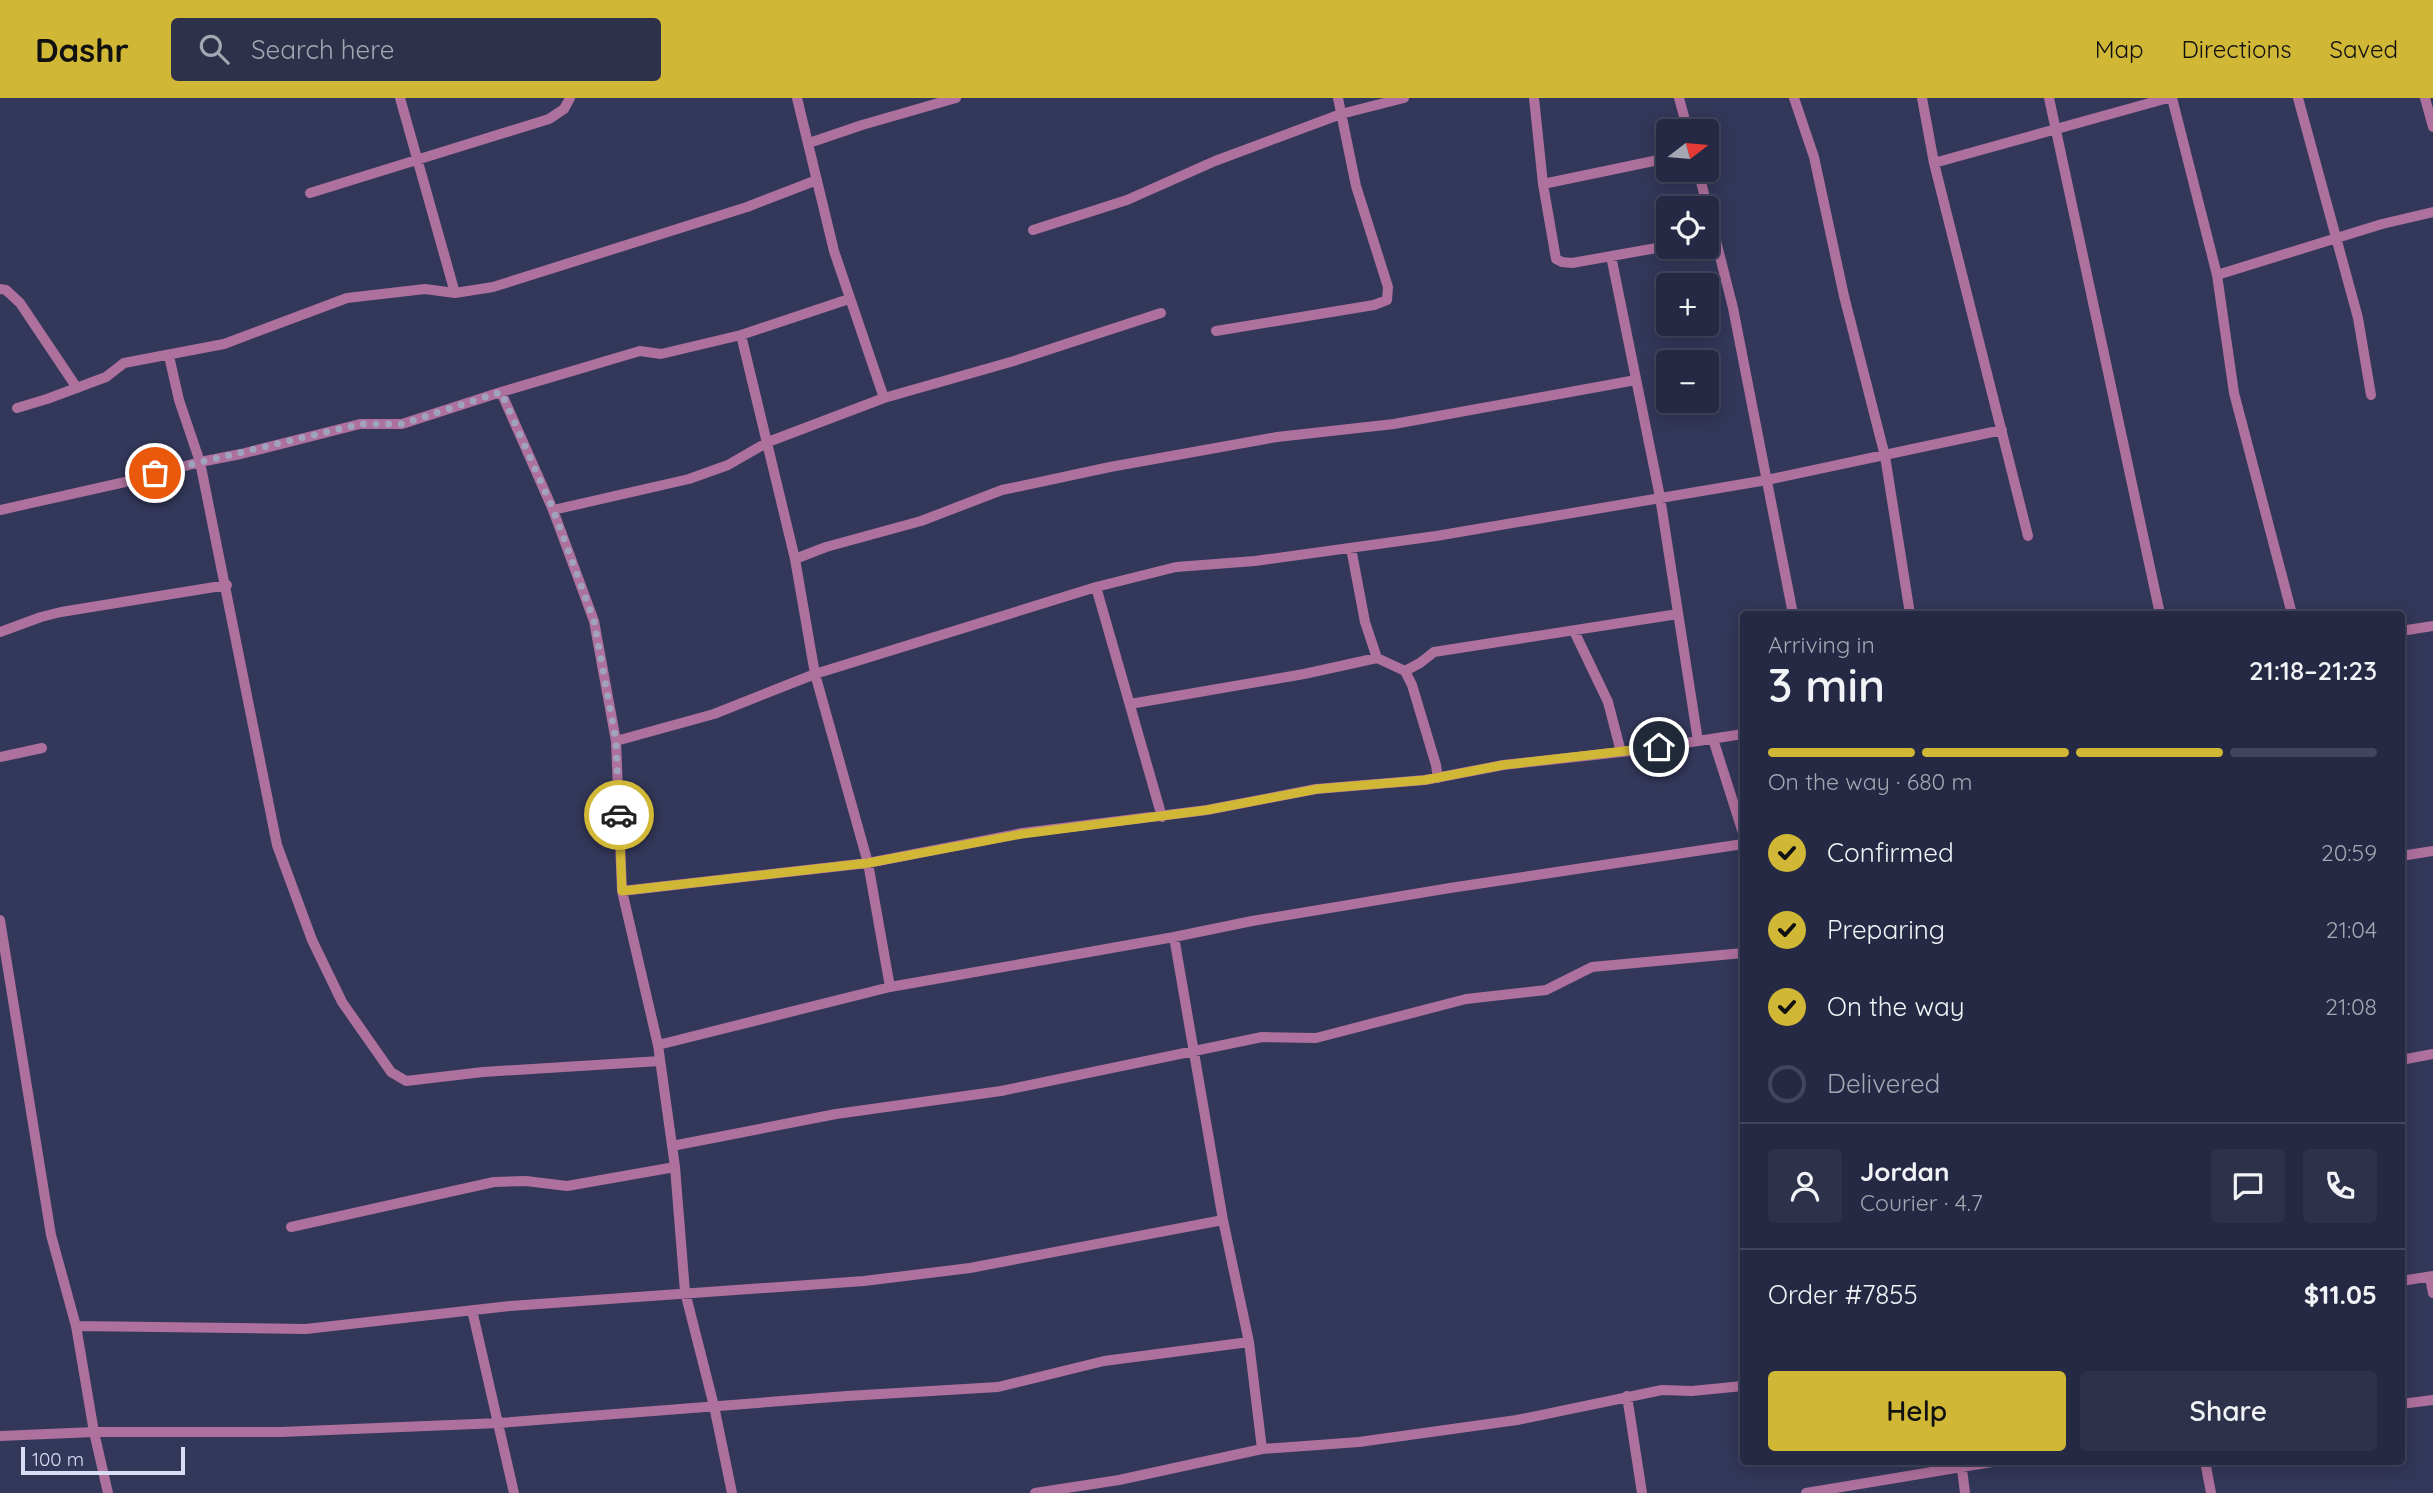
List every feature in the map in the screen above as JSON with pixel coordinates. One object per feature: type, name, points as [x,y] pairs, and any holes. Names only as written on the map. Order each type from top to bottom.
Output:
[{"type":"street","points":[[400,98],[456,293]]},
{"type":"street","points":[[310,193],[549,119],[564,109],[570,98]]},
{"type":"street","points":[[797,98],[834,251],[884,398]]},
{"type":"street","points":[[809,143],[956,98]]},
{"type":"street","points":[[1216,331],[1374,305],[1387,300],[1388,287],[1356,186],[1338,98]]},
{"type":"street","points":[[1033,230],[1127,200],[1215,161],[1341,114],[1404,98]]},
{"type":"street","points":[[1534,98],[1542,184],[1556,259],[1572,262],[1656,248]]},
{"type":"street","points":[[1679,98],[1685,119]]},
{"type":"street","points":[[1794,98],[1814,158],[1844,296],[1885,456],[1910,611]]},
{"type":"street","points":[[1922,98],[1934,163],[2028,536]]},
{"type":"street","points":[[2049,98],[2159,611]]},
{"type":"street","points":[[1934,163],[2170,98],[2217,275],[2234,393],[2291,611]]},
{"type":"street","points":[[2298,98],[2358,318],[2371,395]]},
{"type":"street","points":[[2425,98],[2433,127]]},
{"type":"street","points":[[1542,184],[1656,160]]},
{"type":"street","points":[[17,408],[106,377],[124,363],[224,344],[347,298],[425,289],[456,293],[493,287],[747,207],[817,180]]},
{"type":"street","points":[[2217,275],[2336,238],[2433,212]]},
{"type":"street","points":[[1611,256],[1660,497],[1698,741]]},
{"type":"street","points":[[1717,259],[1733,308],[1792,611]]},
{"type":"street","points":[[0,289],[6,290],[20,303],[77,388]]},
{"type":"street","points":[[0,510],[360,424],[402,424],[640,351],[661,354],[741,335],[849,299]]},
{"type":"street","points":[[553,509],[689,480],[728,465],[768,442],[884,398],[1014,361],[1161,313]]},
{"type":"street","points":[[741,335],[795,559],[815,674],[868,863],[890,987]]},
{"type":"street","points":[[169,356],[179,400],[200,462],[227,585],[277,845],[312,940],[342,1002],[391,1072],[407,1081],[483,1072],[660,1061]]},
{"type":"street","points":[[795,559],[826,547],[920,521],[1002,490],[1110,467],[1277,437],[1394,424],[1636,380]]},
{"type":"street","points":[[501,392],[553,509],[594,621],[616,741],[622,891],[658,1045],[675,1167],[685,1292],[714,1406],[732,1493]]},
{"type":"street","points":[[616,741],[714,714],[815,674],[1096,587],[1176,567],[1255,561],[1436,536],[1767,480],[2002,430]]},
{"type":"street","points":[[1351,548],[1365,622],[1377,657]]},
{"type":"street","points":[[0,632],[51,615],[227,585]]},
{"type":"street","points":[[1096,587],[1163,817]]},
{"type":"street","points":[[1405,671],[1434,652],[1678,614]]},
{"type":"street","points":[[2405,630],[2433,626]]},
{"type":"street","points":[[1574,631],[1608,702],[1621,752]]},
{"type":"street","points":[[1130,704],[1304,674],[1377,657],[1405,671],[1412,685],[1438,778]]},
{"type":"street","points":[[622,891],[868,863],[1022,834],[1163,817],[1317,789],[1438,778],[1503,765],[1621,752],[1740,734]]},
{"type":"street","points":[[1713,739],[1740,824]]},
{"type":"street","points":[[0,757],[42,748]]},
{"type":"street","points":[[658,1045],[890,987],[1252,921],[1740,844]]},
{"type":"street","points":[[2405,855],[2433,851]]},
{"type":"street","points":[[0,920],[51,1235],[76,1326],[94,1432],[108,1493]]},
{"type":"street","points":[[1174,937],[1223,1220],[1249,1342],[1262,1449]]},
{"type":"street","points":[[672,1146],[836,1114],[1001,1091],[1262,1037],[1316,1038],[1466,999],[1546,990],[1592,967],[1740,953]]},
{"type":"street","points":[[2405,1059],[2433,1054]]},
{"type":"street","points":[[290,1227],[494,1182],[526,1181],[567,1186],[675,1167]]},
{"type":"street","points":[[76,1326],[306,1329],[472,1310],[685,1292],[864,1281],[970,1268],[1223,1220]]},
{"type":"street","points":[[2405,1280],[2432,1276],[2433,1293]]},
{"type":"street","points":[[472,1310],[514,1493]]},
{"type":"street","points":[[0,1436],[94,1432],[281,1433],[499,1423],[998,1387],[1104,1361],[1249,1342]]},
{"type":"street","points":[[1035,1493],[1119,1480],[1262,1449],[1359,1442],[1517,1420],[1662,1390],[1692,1391],[1740,1386]]},
{"type":"street","points":[[1627,1396],[1642,1493]]},
{"type":"street","points":[[2405,1404],[2433,1400]]},
{"type":"street","points":[[1806,1493],[1956,1465]]},
{"type":"street","points":[[1961,1465],[1965,1493]]},
{"type":"street","points":[[2206,1465],[2211,1493]]},
{"type":"way so far","points":[[155,473],[360,424],[402,424],[501,392],[553,509],[594,621],[616,741],[619,815]]},
{"type":"route","points":[[619,815],[622,891],[868,863],[1022,834],[1163,817],[1317,789],[1425,780],[1503,765],[1659,747]]}]
